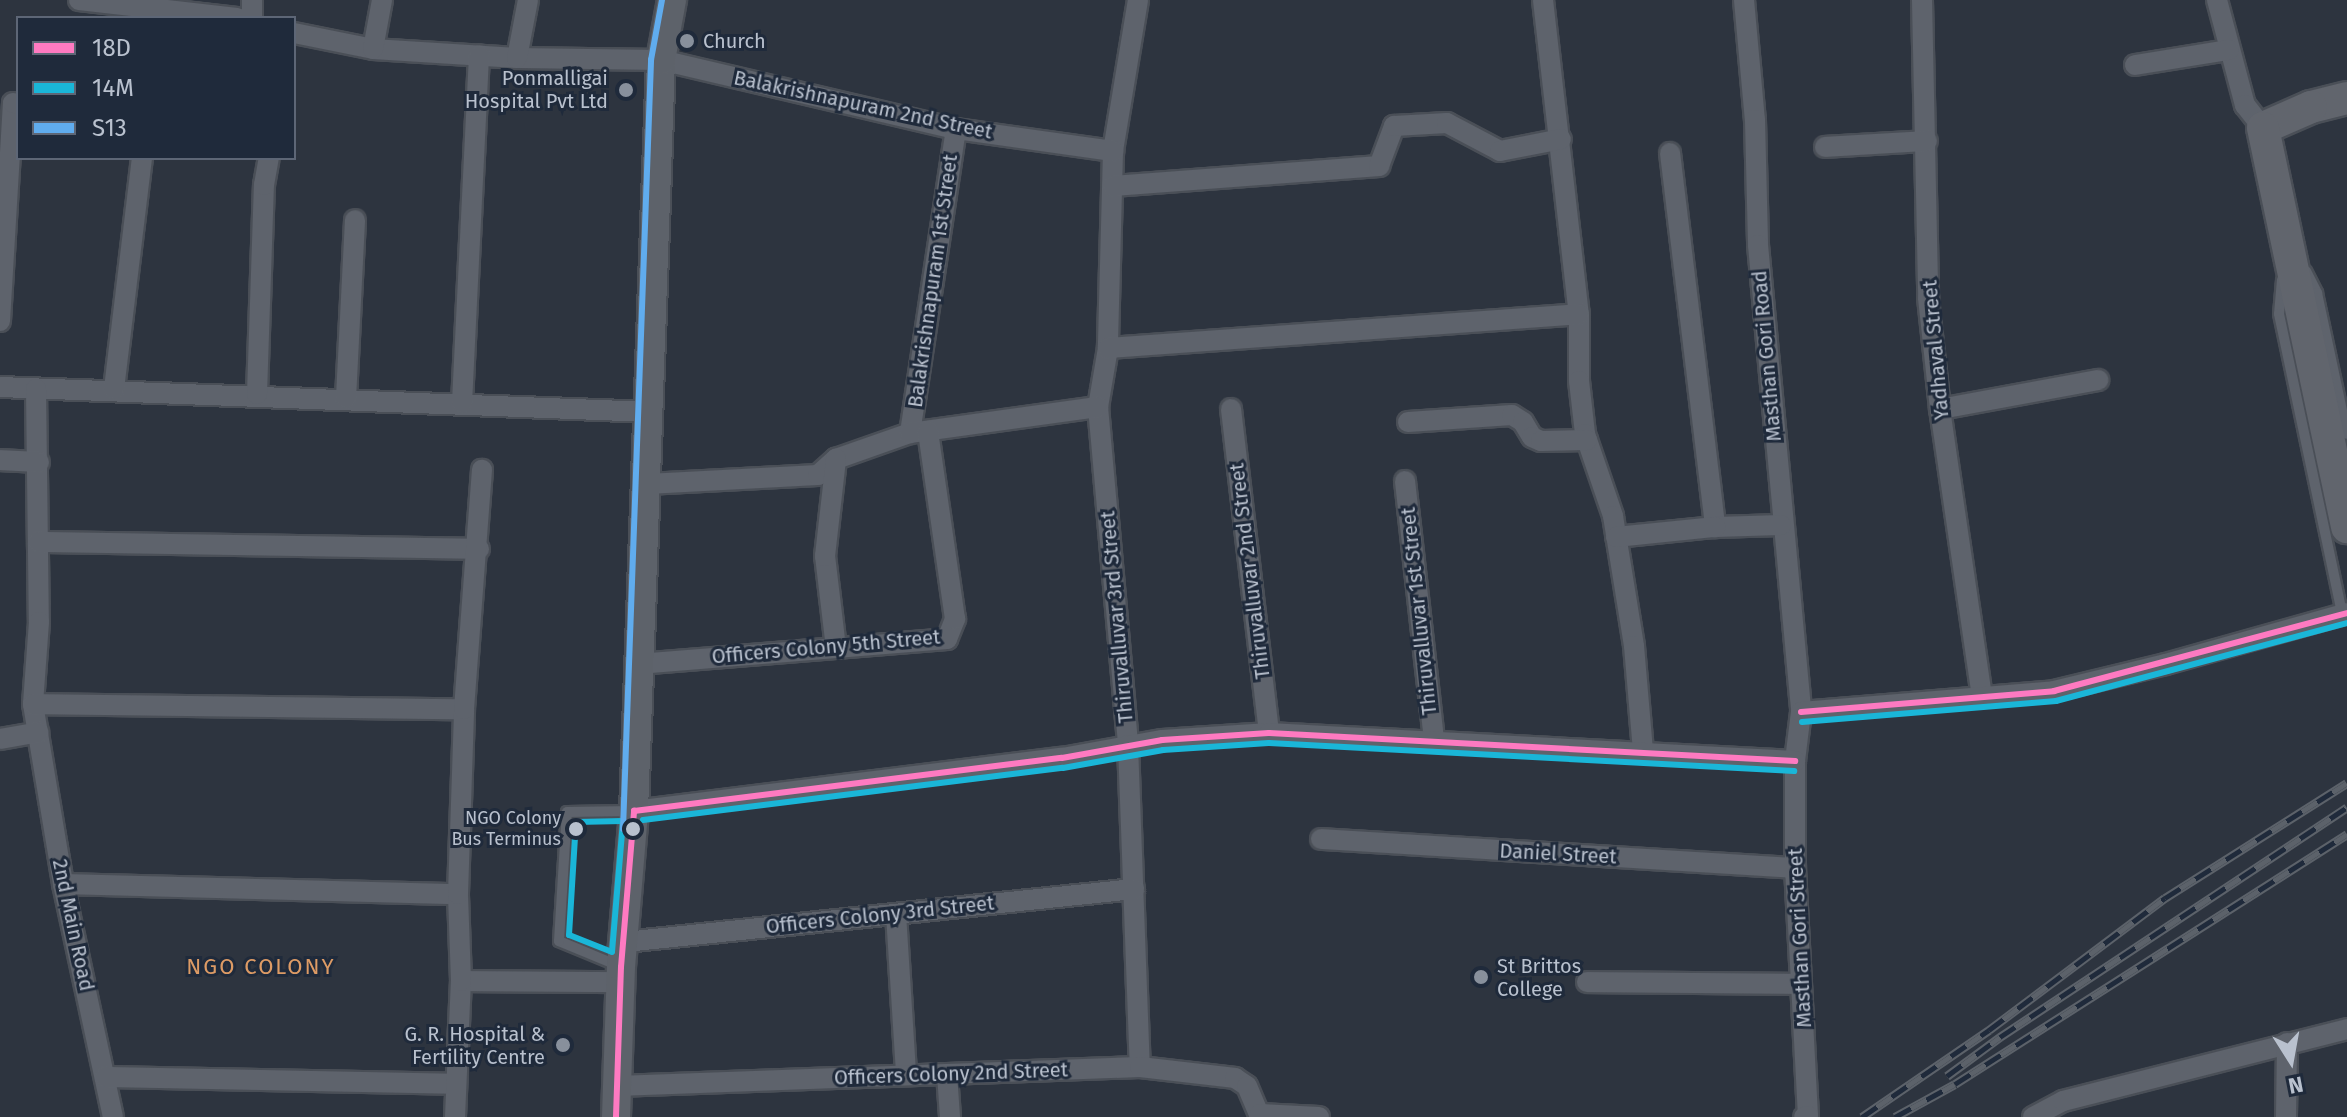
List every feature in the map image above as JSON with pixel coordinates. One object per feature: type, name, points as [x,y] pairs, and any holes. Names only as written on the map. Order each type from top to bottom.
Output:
[{"type":"main road","points":[[2347,98],[2311,107],[2263,128],[2347,527]]},
{"type":"street","points":[[79,0],[219,16]]},
{"type":"street","points":[[373,49],[382,0]]},
{"type":"street","points":[[517,58],[528,0]]},
{"type":"street","points":[[616,1117],[622,963],[634,811],[661,60],[672,0]]},
{"type":"street","name":"Thiruvalluvar 3rd Street","points":[[1138,0],[1113,151],[1108,348],[1098,407],[1128,745],[1140,1067]]},
{"type":"street","points":[[1543,0],[1579,314],[1579,381],[1587,440],[1613,516],[1634,646],[1643,751]]},
{"type":"street","name":"Masthan Gori Road","points":[[1744,0],[1755,120],[1758,245],[1781,525],[1801,712]]},
{"type":"street","name":"Yadhaval Street","points":[[1922,0],[1928,298],[1940,409],[1982,696]]},
{"type":"street","points":[[2217,0],[2245,105],[2263,128]]},
{"type":"street","name":"Balakrishnapuram 2nd Street","points":[[296,33],[373,49],[517,58],[661,60],[956,129],[1113,151]]},
{"type":"street","points":[[2135,65],[2229,50]]},
{"type":"street","points":[[462,403],[479,55]]},
{"type":"street","points":[[0,321],[10,103]]},
{"type":"street","points":[[1113,186],[1379,166],[1394,126],[1447,123],[1500,151],[1561,139]]},
{"type":"street","name":"Balakrishnapuram 1st Street","points":[[919,432],[956,129]]},
{"type":"street","points":[[1825,147],[1927,141]]},
{"type":"street","points":[[1670,153],[1715,527]]},
{"type":"street","points":[[114,389],[142,160]]},
{"type":"street","points":[[257,394],[264,185],[269,160]]},
{"type":"street","points":[[346,398],[355,220]]},
{"type":"street","points":[[1108,348],[1579,314]]},
{"type":"street","points":[[1940,409],[2098,380]]},
{"type":"street","points":[[0,387],[257,394],[650,412]]},
{"type":"street","name":"2nd Main Road","points":[[36,389],[39,622],[33,704],[63,884],[113,1117]]},
{"type":"street","points":[[647,484],[803,478],[818,475],[836,459],[919,432],[1098,407]]},
{"type":"street","name":"Thiruvalluvar 2nd Street","points":[[1231,409],[1269,733]]},
{"type":"street","points":[[1408,422],[1512,415],[1523,422],[1532,437],[1541,441],[1587,440]]},
{"type":"street","name":"Officers Colony 5th Street","points":[[638,664],[947,639],[955,619],[919,432]]},
{"type":"street","points":[[836,459],[825,556],[836,648]]},
{"type":"street","points":[[0,460],[39,462]]},
{"type":"street","points":[[455,1117],[461,981],[458,894],[464,709],[479,549],[482,470]]},
{"type":"street","name":"Thiruvalluvar 1st Street","points":[[1405,481],[1434,741]]},
{"type":"street","points":[[1616,537],[1715,527],[1781,525]]},
{"type":"street","points":[[38,542],[479,549]]},
{"type":"street","points":[[1801,712],[2054,691],[2166,664],[2344,613]]},
{"type":"street","points":[[33,704],[464,709]]},
{"type":"street","name":"Masthan Gori Street","points":[[1801,712],[1795,761],[1795,868],[1806,1116]]},
{"type":"street","points":[[0,739],[38,732]]},
{"type":"street","points":[[634,811],[1062,758],[1128,745],[1269,733],[1795,761]]},
{"type":"street","name":"Daniel Street","points":[[1321,839],[1795,868]]},
{"type":"street","points":[[63,884],[458,894]]},
{"type":"street","name":"Officers Colony 3rd Street","points":[[461,981],[622,963],[896,914],[1134,889]]},
{"type":"street","points":[[896,914],[906,1075]]},
{"type":"street","points":[[1587,982],[1801,984]]},
{"type":"street","points":[[2033,1117],[2063,1101],[2347,1029]]},
{"type":"street","points":[[2286,1117],[2287,1043]]},
{"type":"street","name":"Officers Colony 2nd Street","points":[[617,1086],[1140,1067],[1235,1078],[1247,1086],[1260,1115]]},
{"type":"street","points":[[947,1074],[950,1117]]},
{"type":"street","points":[[105,1077],[455,1084]]},
{"type":"street","points":[[1260,1115],[1319,1117]]},
{"type":"lane","points":[[2287,234],[2317,293],[2347,434]]},
{"type":"lane","points":[[2287,234],[2279,314],[2344,613]]},
{"type":"lane","points":[[622,963],[559,941],[567,812],[634,811]]},
{"type":"railway","points":[[1862,1117],[1989,1030],[2165,898],[2347,783]]},
{"type":"railway","points":[[1947,1076],[2000,1037],[2347,807]]},
{"type":"railway","points":[[1895,1117],[1955,1084],[2347,834]]},
{"type":"transit line","name":"S13","points":[[623,829],[651,60],[662,0]]},
{"type":"transit line","name":"18D","points":[[1801,712],[2054,691],[2347,613]]},
{"type":"transit line","name":"14M","points":[[1802,722],[2056,701],[2347,623]]},
{"type":"transit line","name":"18D","points":[[634,811],[1062,758],[1162,740],[1269,733],[1795,761]]},
{"type":"transit line","name":"14M","points":[[643,820],[1063,768],[1163,750],[1269,743],[1794,771]]},
{"type":"transit line","name":"18D","points":[[616,1117],[621,967],[634,811]]},
{"type":"transit line","name":"14M","points":[[623,821],[612,952],[569,935],[576,822],[623,821]]},
{"type":"place","name":"Church","points":[[687,41]]},
{"type":"place","name":"Ponmalligai Hospital Pvt Ltd","points":[[626,90]]},
{"type":"place","name":"NGO Colony Bus Terminus","points":[[576,829]]},
{"type":"place","name":"St Brittos College","points":[[1481,977]]},
{"type":"place","name":"G. R. Hospital & Fertility Centre","points":[[563,1045]]},
{"type":"district","name":"NGO COLONY","points":[[261,967]]}]
